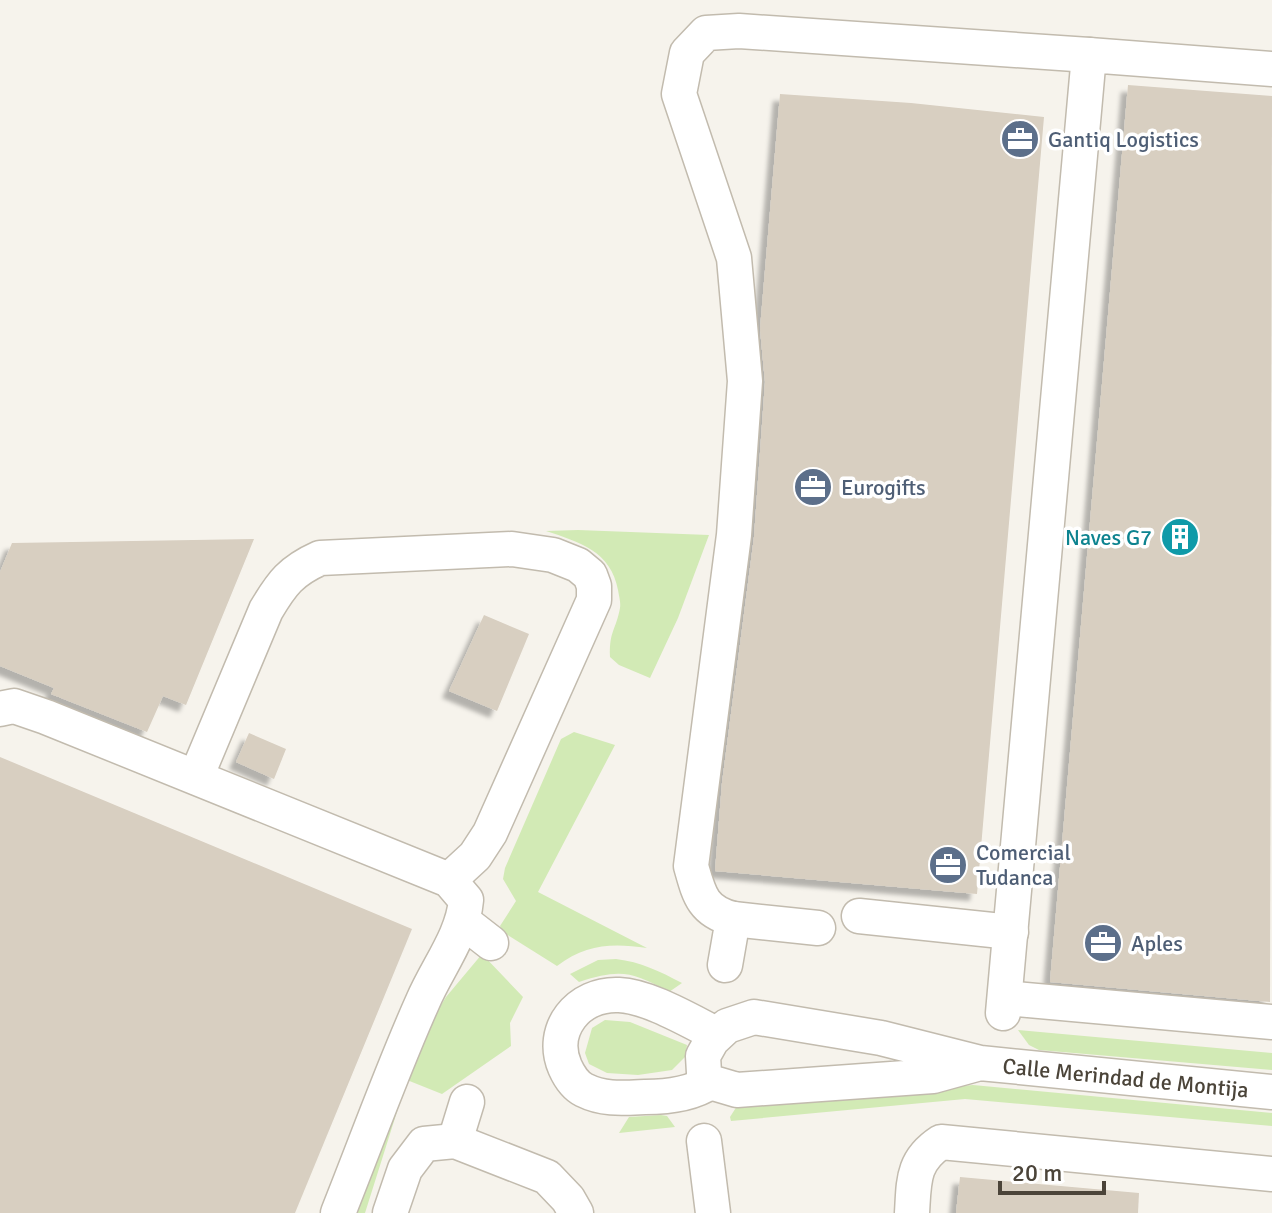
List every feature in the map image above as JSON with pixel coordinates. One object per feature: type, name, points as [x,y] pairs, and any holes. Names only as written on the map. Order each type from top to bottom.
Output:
[{"type":"street","points":[[818,928],[733,919],[715,914],[699,895],[691,866],[734,535],[745,381],[734,258],[679,94],[687,53],[706,33],[739,31],[1272,69]]},
{"type":"street","points":[[1089,55],[1004,1006],[1272,1022]]},
{"type":"street","points":[[196,777],[266,610],[281,584],[299,568],[320,558],[512,549],[553,555],[578,565],[590,575],[594,600],[490,833],[475,856],[449,880]]},
{"type":"street","points":[[0,709],[14,706],[46,717],[449,880],[466,900],[464,922],[421,1005],[338,1213]]},
{"type":"street","points":[[859,916],[1011,932]]},
{"type":"street","points":[[725,965],[733,919]]},
{"type":"street","points":[[464,922],[491,943]]},
{"type":"street","name":"Calle Merindad de Montija","points":[[980,1063],[933,1076],[737,1090],[710,1082],[699,1089],[666,1095],[605,1098],[581,1089],[568,1075],[559,1054],[560,1034],[574,1010],[600,997],[621,994],[649,1003],[716,1034],[739,1020],[754,1017],[881,1038],[980,1063],[1272,1092]]},
{"type":"street","points":[[710,1082],[704,1073],[703,1056],[716,1034]]},
{"type":"street","points":[[455,1141],[467,1102]]},
{"type":"street","points":[[390,1213],[405,1169],[424,1144],[455,1141],[547,1177],[568,1199],[576,1213]]},
{"type":"street","points":[[704,1141],[713,1213]]},
{"type":"street","points":[[912,1213],[915,1172],[927,1151],[941,1142],[1272,1174]]},
{"type":"green space","points":[[546,531],[709,535],[678,618],[650,678],[619,665],[610,657],[620,604],[614,577],[608,566],[592,550]]},
{"type":"green space","points":[[574,732],[615,745],[538,892],[647,948],[622,946],[589,949],[557,966],[503,932],[500,926],[516,901],[503,879],[561,739]]},
{"type":"green space","points":[[482,954],[523,997],[510,1023],[511,1046],[442,1094],[407,1080],[365,1213],[357,1213],[426,1029],[446,997]]},
{"type":"green space","points":[[598,960],[634,962],[682,983],[669,992],[625,974],[605,975],[579,982],[570,974]]},
{"type":"green space","points":[[605,1020],[630,1022],[687,1045],[685,1057],[672,1070],[638,1075],[607,1073],[589,1064],[585,1053],[592,1028]]},
{"type":"green space","points":[[1018,1030],[1272,1053],[1272,1070],[1039,1050],[1029,1045]]},
{"type":"green space","points":[[973,1085],[1272,1113],[1272,1126],[965,1099],[731,1121],[730,1117],[737,1106]]},
{"type":"green space","points":[[667,1116],[675,1127],[619,1133],[629,1117]]},
{"type":"building","name":"Naves G7","points":[[1128,85],[1272,96],[1270,1002],[1050,982]]},
{"type":"building","points":[[780,94],[911,103],[1044,117],[977,894],[715,871],[722,783],[754,537],[765,382],[760,329]]},
{"type":"building","points":[[254,539],[186,705],[163,696],[147,732],[51,694],[54,688],[0,666],[0,572],[12,543]]},
{"type":"building","points":[[484,615],[529,634],[497,711],[449,691]]},
{"type":"building","points":[[249,733],[286,749],[274,779],[236,762]]},
{"type":"building","points":[[0,757],[412,929],[295,1213],[0,1213]]},
{"type":"building","points":[[960,1177],[1139,1193],[1138,1213],[956,1213]]},
{"type":"place","name":"Gantiq Logistics","points":[[1020,139]]},
{"type":"place","name":"Eurogifts","points":[[813,487]]},
{"type":"place","name":"Naves G7","points":[[1180,537]]},
{"type":"place","name":"Comercial Tudanca","points":[[948,865]]},
{"type":"place","name":"Aples","points":[[1103,943]]}]
